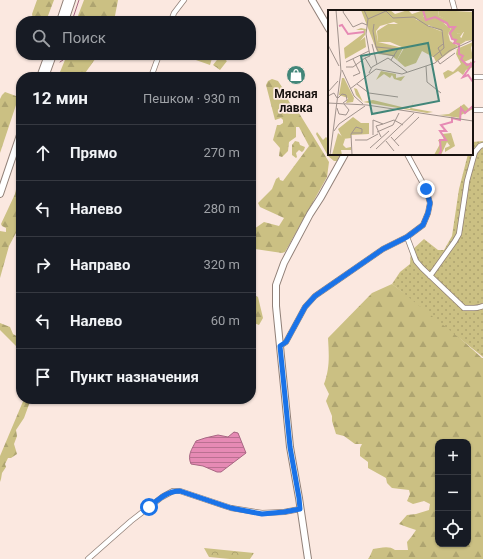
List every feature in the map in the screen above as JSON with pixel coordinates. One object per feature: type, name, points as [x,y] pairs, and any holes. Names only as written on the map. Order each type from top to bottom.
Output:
[{"type":"main road","points":[[62,16],[67,0]]},
{"type":"main road","points":[[67,16],[72,0]]},
{"type":"main road","points":[[312,0],[328,27]]},
{"type":"main road","points":[[42,72],[46,60]]},
{"type":"main road","points":[[47,72],[51,60]]},
{"type":"main road","points":[[0,194],[16,147]]},
{"type":"main road","points":[[308,559],[290,447],[276,306],[276,285],[284,263],[310,214],[344,155]]},
{"type":"main road","points":[[0,200],[16,157]]},
{"type":"street","points":[[173,16],[184,0]]},
{"type":"street","points":[[452,0],[455,10]]},
{"type":"street","points":[[153,72],[157,60]]},
{"type":"street","points":[[473,76],[483,77]]},
{"type":"street","points":[[430,276],[459,234],[467,181],[471,166],[475,152],[480,146],[483,145]]},
{"type":"street","points":[[280,346],[286,342],[305,307],[315,296],[383,249],[407,237],[423,225],[430,203],[426,189],[408,155]]},
{"type":"street","points":[[407,237],[416,261],[464,308],[483,306]]},
{"type":"street","points":[[88,559],[131,521],[162,497],[173,491],[180,491],[231,508],[262,514],[300,509]]},
{"type":"green space","points":[[37,0],[54,0],[48,16],[32,16]]},
{"type":"green space","points":[[84,0],[118,0],[115,16],[78,16]]},
{"type":"green space","points":[[65,60],[94,60],[86,72],[60,72]]},
{"type":"green space","points":[[196,60],[212,60],[210,65]]},
{"type":"green space","points":[[217,60],[227,61],[220,70],[213,65]]},
{"type":"green space","points":[[272,79],[278,81],[286,93],[287,98],[294,110],[299,113],[329,162],[327,177],[285,252],[282,253],[256,249],[256,228],[264,222],[279,226],[284,218],[260,207],[258,203],[272,189],[276,179],[279,177],[280,180],[283,181],[309,146],[299,127],[296,127],[296,137],[289,142],[288,151],[282,157],[279,156],[280,148],[273,140],[277,125],[283,123],[283,120],[281,118],[275,120],[266,85],[268,81]]},
{"type":"green space","points":[[5,92],[16,96],[16,105],[0,153],[0,99]]},
{"type":"green space","points":[[317,132],[323,140],[326,137],[328,139],[328,155],[340,155],[337,161],[334,161],[328,156],[316,134]]},
{"type":"green space","points":[[295,141],[299,142],[300,145],[305,147],[302,152],[299,150],[296,153],[296,158],[292,155],[292,145]]},
{"type":"green space","points":[[483,141],[483,357],[392,284],[400,272],[410,264],[411,251],[424,239],[438,250],[444,250],[452,236],[459,189],[468,155],[473,155],[473,142]]},
{"type":"green space","points":[[16,189],[16,233],[9,246],[0,278],[0,231],[6,232],[6,228],[1,224]]},
{"type":"green space","points":[[392,284],[441,321],[483,358],[483,559],[368,559],[373,549],[387,547],[395,550],[408,550],[407,542],[416,530],[399,524],[407,515],[429,510],[430,504],[424,501],[413,504],[407,501],[410,494],[409,490],[392,488],[387,483],[386,478],[368,468],[368,462],[360,456],[360,448],[362,444],[355,444],[344,436],[336,434],[332,416],[326,401],[329,394],[324,384],[329,356],[328,338],[372,293]]},
{"type":"green space","points":[[256,296],[258,297],[263,318],[259,325],[256,324]]},
{"type":"green space","points":[[0,323],[10,327],[13,334],[16,336],[16,346],[0,330]]},
{"type":"green space","points":[[22,404],[29,404],[24,418],[16,430],[17,436],[14,444],[17,454],[11,458],[8,458],[0,482],[0,456]]},
{"type":"green space","points":[[204,548],[254,553],[250,559],[209,557]]},
{"type":"shaded area","points":[[234,432],[238,433],[246,453],[221,472],[191,464],[190,455],[196,441],[218,435],[228,437]]},
{"type":"waterway","points":[[74,16],[79,0]]},
{"type":"place","name":"Мясная лавка","points":[[296,75]]},
{"type":"route","points":[[149,507],[173,491],[180,491],[231,508],[262,514],[300,509],[291,458],[280,346],[286,342],[305,307],[315,296],[383,249],[407,237],[423,225],[430,203],[426,189]]}]
